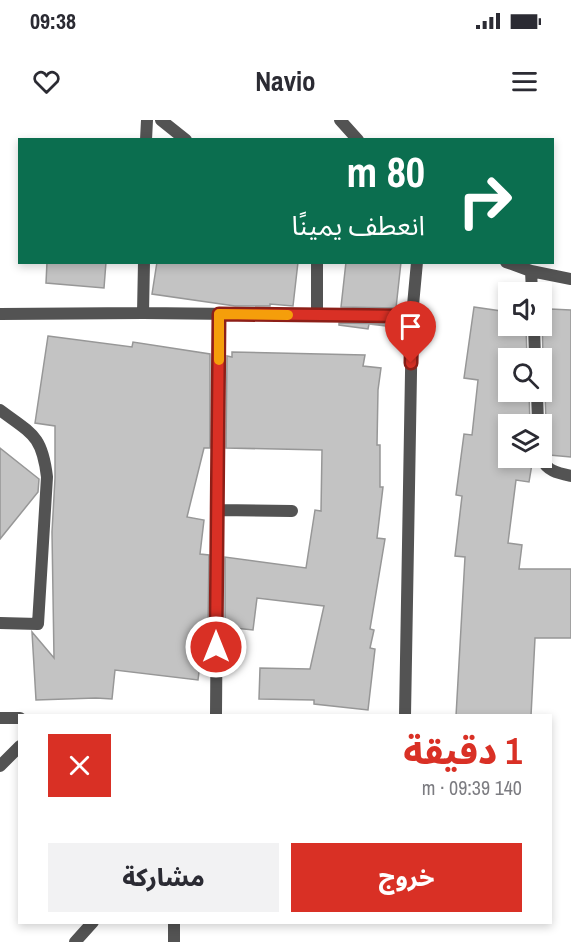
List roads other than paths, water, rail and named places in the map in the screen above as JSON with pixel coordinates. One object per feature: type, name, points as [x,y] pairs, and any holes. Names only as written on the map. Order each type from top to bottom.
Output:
[{"type":"street","points":[[146,138],[147,120]]},
{"type":"street","points":[[161,120],[184,138]]},
{"type":"street","points":[[340,120],[356,138]]},
{"type":"street","points":[[143,313],[144,264]]},
{"type":"street","points":[[317,264],[317,315]]},
{"type":"street","points":[[405,714],[412,316],[417,264]]},
{"type":"street","points":[[512,264],[531,271],[571,279]]},
{"type":"street","points":[[531,271],[532,282]]},
{"type":"street","points":[[0,314],[412,316]]},
{"type":"street","points":[[215,714],[219,314]]},
{"type":"street","points":[[0,410],[38,440],[44,455],[47,477],[38,624],[0,623]]},
{"type":"street","points":[[549,468],[571,476]]},
{"type":"street","points":[[218,510],[292,511]]},
{"type":"street","points":[[0,718],[18,718]]},
{"type":"street","points":[[0,766],[18,748]]},
{"type":"street","points":[[75,942],[91,924]]},
{"type":"street","points":[[174,924],[174,942]]}]
